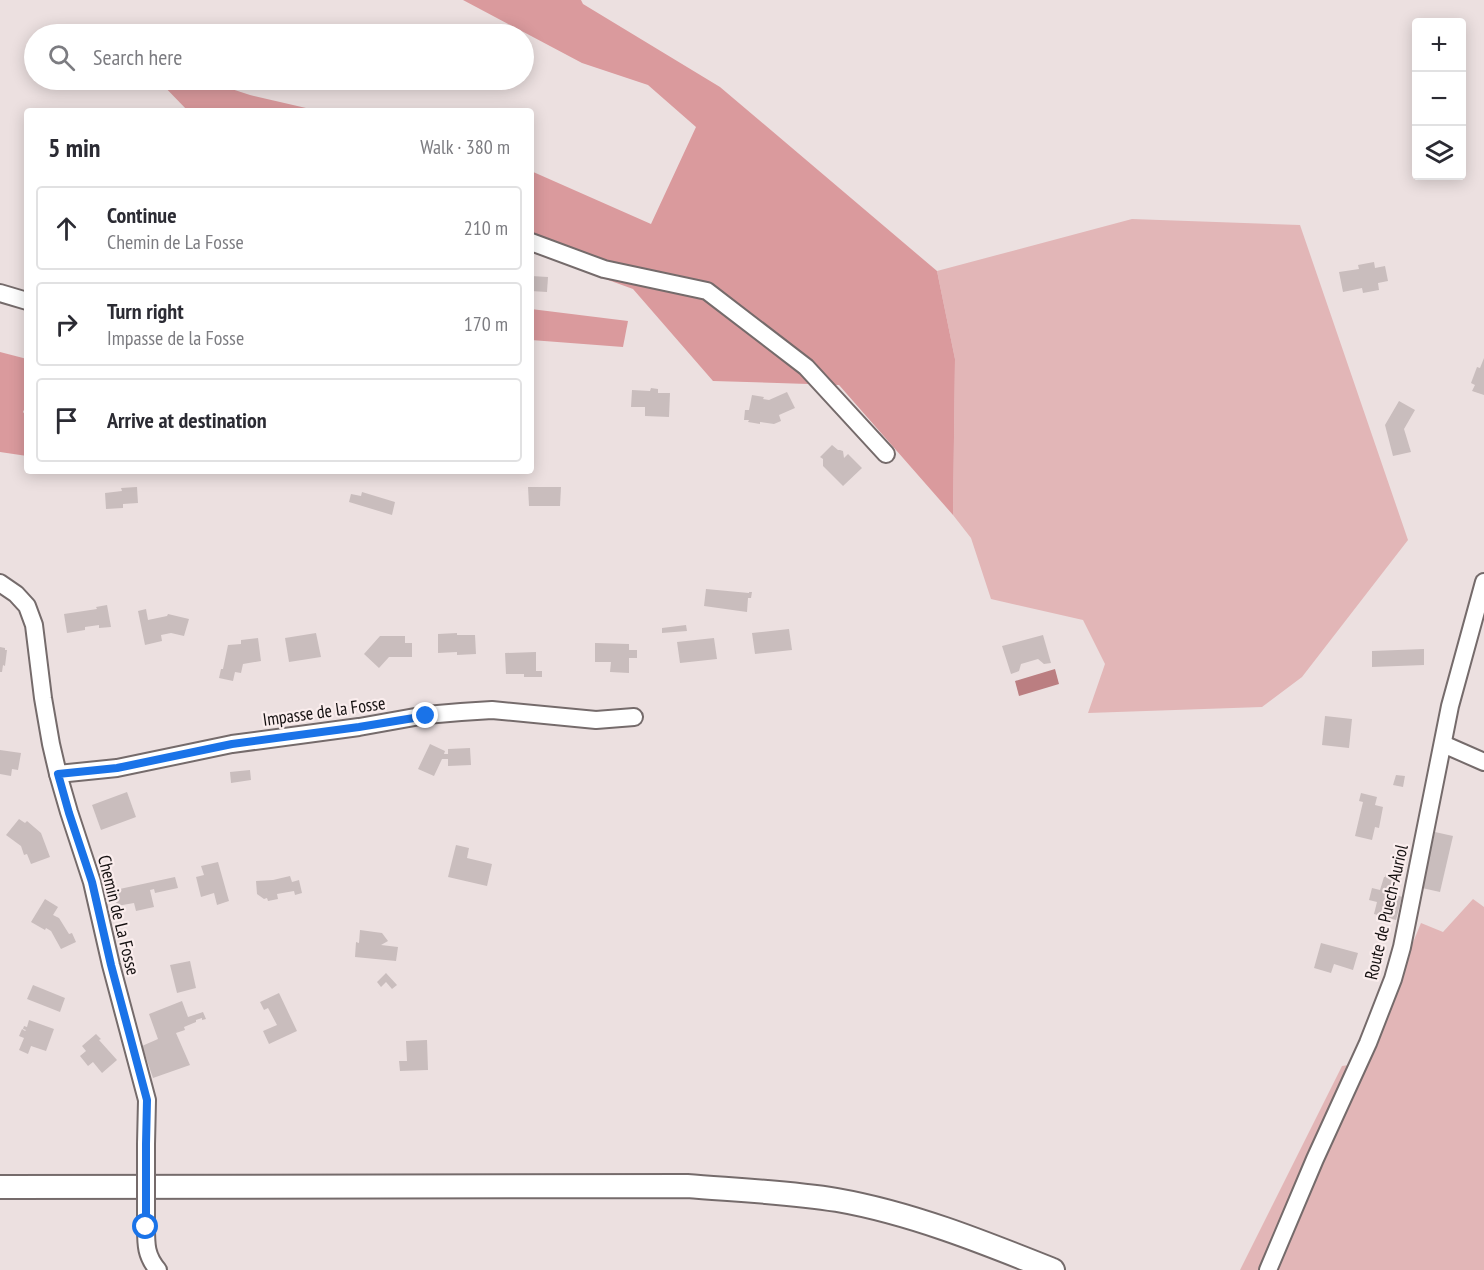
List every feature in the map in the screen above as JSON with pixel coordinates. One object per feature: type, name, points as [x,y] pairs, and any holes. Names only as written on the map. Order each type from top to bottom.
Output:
[{"type":"main road","points":[[0,1187],[687,1186],[838,1200],[892,1213],[963,1236],[1053,1270]]},
{"type":"street","points":[[534,243],[604,269],[707,291],[806,367],[886,454]]},
{"type":"street","points":[[0,293],[24,300]]},
{"type":"street","name":"Route de Puech-Auriol","points":[[1268,1270],[1368,1043],[1393,979],[1402,946],[1450,706],[1484,582]]},
{"type":"street","name":"Chemin de La Fosse","points":[[0,583],[16,594],[27,606],[34,625],[43,698],[58,774],[92,882],[111,965],[147,1097],[146,1245],[151,1262],[158,1270]]},
{"type":"street","name":"Impasse de la Fosse","points":[[58,774],[117,768],[232,744],[461,712],[492,710],[596,720],[634,717]]},
{"type":"street","points":[[1443,744],[1484,762]]},
{"type":"shaded area","points":[[463,0],[581,0],[583,4],[720,87],[937,271],[955,359],[953,515],[839,385],[713,381],[633,289],[534,253],[534,172],[651,224],[696,127],[648,85],[582,63],[534,38],[534,24],[508,24]]},
{"type":"shaded area","points":[[168,90],[235,90],[306,108],[185,108]]},
{"type":"shaded area","points":[[1132,219],[1300,225],[1408,540],[1302,677],[1262,707],[1088,713],[1105,664],[1083,620],[991,599],[971,538],[953,515],[955,359],[937,271]]},
{"type":"shaded area","points":[[534,309],[628,321],[623,347],[534,340]]},
{"type":"shaded area","points":[[0,352],[24,358],[24,456],[0,452]]},
{"type":"shaded area","points":[[1055,669],[1059,684],[1019,696],[1015,681]]},
{"type":"shaded area","points":[[1473,899],[1484,907],[1484,1270],[1240,1270],[1342,1066],[1363,1063],[1421,923],[1443,932]]},
{"type":"building","points":[[1374,262],[1375,268],[1385,266],[1388,281],[1378,283],[1379,290],[1363,293],[1362,288],[1343,292],[1339,272],[1359,269],[1358,265]]},
{"type":"building","points":[[534,276],[548,277],[547,292],[534,291]]},
{"type":"building","points":[[1484,358],[1484,395],[1472,391],[1475,385],[1471,383],[1477,367],[1480,368]]},
{"type":"building","points":[[651,388],[658,389],[658,393],[670,393],[669,417],[645,416],[645,407],[631,407],[632,390],[650,391]]},
{"type":"building","points":[[787,392],[795,408],[779,415],[781,421],[774,424],[760,422],[760,424],[744,420],[745,410],[749,410],[752,395],[769,400]]},
{"type":"building","points":[[1399,401],[1415,410],[1404,429],[1411,452],[1393,456],[1385,425]]},
{"type":"building","points":[[832,445],[843,451],[844,458],[848,454],[862,468],[843,486],[823,466],[823,459],[820,457]]},
{"type":"building","points":[[137,487],[138,503],[123,504],[123,508],[106,509],[105,493],[122,491],[121,488]]},
{"type":"building","points":[[528,487],[561,487],[560,506],[529,506]]},
{"type":"building","points":[[362,492],[395,502],[392,515],[349,502],[351,494],[361,496]]},
{"type":"building","points":[[706,589],[752,592],[751,598],[748,598],[747,612],[704,606]]},
{"type":"building","points":[[107,605],[111,627],[99,628],[99,625],[67,633],[64,614],[97,609],[96,607]]},
{"type":"building","points":[[146,609],[148,620],[168,614],[189,619],[184,636],[171,633],[161,635],[162,641],[145,645],[138,611]]},
{"type":"building","points":[[686,625],[687,631],[662,633],[662,628]]},
{"type":"building","points":[[789,629],[792,650],[755,654],[752,633]]},
{"type":"building","points":[[316,633],[321,657],[289,662],[285,638]]},
{"type":"building","points":[[457,633],[457,635],[475,635],[476,654],[438,653],[438,634]]},
{"type":"building","points":[[1043,635],[1051,663],[1044,664],[1038,659],[1021,664],[1019,671],[1011,674],[1002,646]]},
{"type":"building","points":[[380,636],[405,636],[405,643],[412,643],[412,657],[389,657],[379,668],[364,654]]},
{"type":"building","points":[[258,638],[261,661],[243,664],[241,673],[235,672],[233,681],[219,678],[228,645],[241,644],[241,640]]},
{"type":"building","points":[[714,638],[717,659],[680,663],[677,642]]},
{"type":"building","points":[[595,643],[629,644],[629,650],[637,650],[637,658],[629,658],[629,673],[610,672],[611,662],[595,662]]},
{"type":"building","points":[[0,647],[7,650],[2,672],[0,672]]},
{"type":"building","points":[[1424,649],[1424,665],[1372,667],[1372,651]]},
{"type":"building","points":[[536,652],[536,671],[542,671],[542,677],[506,674],[505,653]]},
{"type":"building","points":[[1325,716],[1352,719],[1349,748],[1322,745]]},
{"type":"building","points":[[430,744],[445,751],[444,754],[448,754],[448,749],[470,748],[471,765],[448,766],[448,759],[442,759],[434,776],[418,769]]},
{"type":"building","points":[[0,750],[21,753],[18,770],[12,769],[11,776],[0,774]]},
{"type":"building","points":[[250,770],[251,780],[231,783],[230,772]]},
{"type":"building","points":[[1396,775],[1405,776],[1403,787],[1393,785]]},
{"type":"building","points":[[127,792],[136,817],[101,830],[92,805]]},
{"type":"building","points":[[1361,793],[1377,797],[1375,805],[1383,807],[1379,828],[1375,827],[1372,840],[1355,836],[1363,802],[1359,801]]},
{"type":"building","points":[[19,819],[25,823],[27,821],[41,833],[50,857],[31,864],[21,846],[6,835]]},
{"type":"building","points":[[1435,832],[1453,836],[1440,892],[1422,888]]},
{"type":"building","points":[[456,845],[469,848],[467,858],[492,864],[487,886],[448,877]]},
{"type":"building","points":[[218,862],[229,901],[217,905],[214,893],[201,897],[196,877],[204,875],[201,866]]},
{"type":"building","points":[[1386,874],[1395,876],[1392,893],[1402,897],[1396,920],[1374,914],[1377,902],[1369,900],[1372,888],[1380,890]]},
{"type":"building","points":[[290,876],[292,882],[299,880],[302,893],[295,895],[294,891],[277,894],[278,899],[268,901],[267,898],[264,899],[257,894],[256,881]]},
{"type":"building","points":[[175,877],[178,888],[155,893],[154,889],[150,890],[154,907],[136,911],[134,903],[117,906],[115,890]]},
{"type":"building","points":[[45,899],[58,907],[53,915],[59,918],[69,934],[72,933],[76,942],[61,949],[51,931],[31,922]]},
{"type":"building","points":[[360,930],[382,933],[388,941],[381,945],[398,947],[396,961],[355,957]]},
{"type":"building","points":[[1321,943],[1358,953],[1353,970],[1334,964],[1331,973],[1314,968]]},
{"type":"building","points":[[190,961],[196,988],[177,993],[170,965]]},
{"type":"building","points":[[386,973],[397,985],[392,989],[386,982],[381,987],[377,982]]},
{"type":"building","points":[[33,985],[65,998],[60,1012],[27,999]]},
{"type":"building","points":[[279,993],[297,1031],[269,1044],[263,1031],[277,1025],[268,1008],[264,1010],[260,1002]]},
{"type":"building","points":[[182,1001],[188,1017],[203,1012],[206,1019],[196,1020],[184,1027],[185,1030],[176,1033],[190,1065],[153,1078],[142,1046],[158,1039],[149,1014]]},
{"type":"building","points":[[29,1020],[54,1029],[46,1051],[31,1046],[28,1054],[19,1050],[24,1038],[19,1036],[22,1029],[26,1030],[23,1029],[24,1026],[27,1027]]},
{"type":"building","points":[[96,1034],[117,1060],[102,1073],[93,1062],[88,1066],[80,1056],[86,1051],[82,1046]]},
{"type":"building","points":[[427,1040],[428,1070],[400,1071],[399,1061],[407,1061],[406,1041]]},
{"type":"route","points":[[146,1227],[147,1100],[111,965],[92,882],[58,774],[117,768],[232,744],[426,716]]}]
